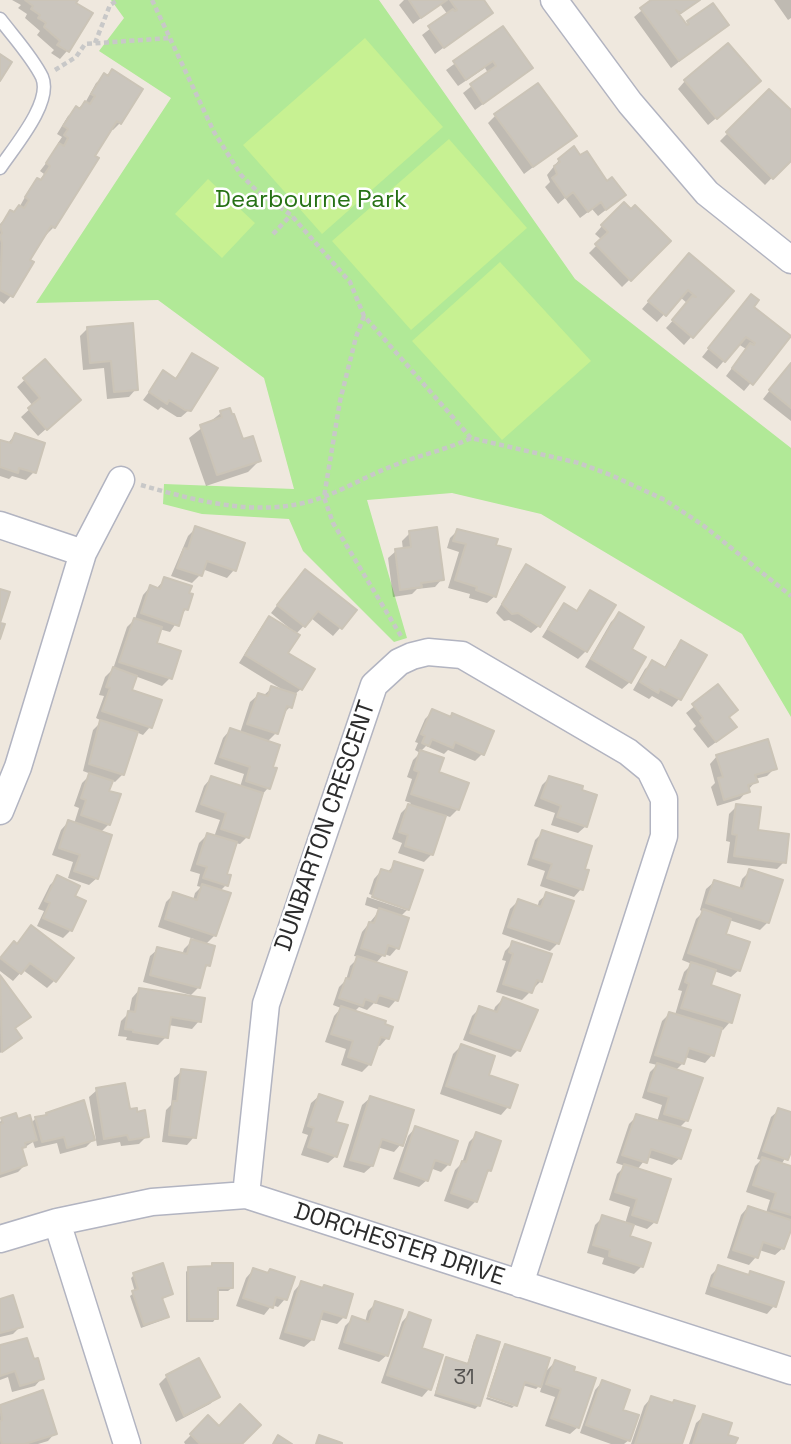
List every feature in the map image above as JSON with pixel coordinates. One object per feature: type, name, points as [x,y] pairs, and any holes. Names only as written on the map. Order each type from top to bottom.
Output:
[{"type":"street","points":[[554,0],[630,103],[707,193],[791,261]]},
{"type":"street","points":[[0,811],[18,767],[83,553],[121,480]]},
{"type":"street","points":[[0,525],[83,553]]},
{"type":"street","points":[[412,656],[428,652],[463,655],[628,752],[650,770],[664,799],[664,836],[520,1284]]},
{"type":"street","name":"DUNBARTON CRESCENT","points":[[246,1195],[266,1004],[374,685],[399,662],[412,656]]},
{"type":"street","name":"DORCHESTER DRIVE","points":[[0,1239],[57,1222],[152,1202],[246,1195],[791,1371]]},
{"type":"street","points":[[57,1222],[127,1444]]},
{"type":"lane","points":[[0,19],[42,78],[44,95],[40,107],[0,168]]},
{"type":"path","points":[[95,43],[110,5],[118,0]]},
{"type":"path","points":[[152,0],[214,132],[234,164],[257,191],[290,215],[350,282],[364,316],[471,438],[579,463],[665,500],[704,526],[791,596]]},
{"type":"path","points":[[42,78],[76,57],[85,44],[170,38]]},
{"type":"path","points":[[274,233],[290,215]]},
{"type":"path","points":[[364,316],[340,401],[324,497],[333,523],[412,656]]},
{"type":"path","points":[[121,480],[208,504],[247,508],[286,505],[324,497],[394,465],[455,446],[471,438]]},
{"type":"green space","name":"Dearbourne Park","points":[[111,0],[379,0],[575,279],[791,448],[791,717],[742,634],[541,514],[452,493],[367,500],[407,638],[394,642],[303,551],[289,519],[202,514],[163,504],[164,484],[294,489],[264,378],[158,300],[36,303],[171,98],[99,51],[124,18]]},
{"type":"green space","points":[[365,38],[443,127],[322,234],[243,145]]},
{"type":"green space","points":[[449,139],[527,228],[411,330],[332,241]]},
{"type":"green space","points":[[208,179],[255,223],[222,258],[175,214]]},
{"type":"green space","points":[[500,262],[591,361],[502,440],[412,341]]},
{"type":"building","points":[[25,0],[78,0],[76,3],[93,13],[69,52],[57,45],[60,41],[44,27],[46,23],[38,18],[40,15],[31,9],[33,6]]},
{"type":"building","points":[[409,0],[447,0],[421,18]]},
{"type":"building","points":[[450,0],[484,0],[493,13],[444,48],[428,26],[453,9],[457,10]]},
{"type":"building","points":[[651,0],[700,0],[681,13],[676,10],[687,25],[687,21],[713,3],[729,25],[679,61],[640,8]]},
{"type":"building","points":[[503,26],[533,68],[483,104],[470,84],[496,66],[493,61],[466,80],[453,61]]},
{"type":"building","points":[[728,43],[761,81],[717,119],[684,80]]},
{"type":"building","points":[[0,54],[12,62],[0,81]]},
{"type":"building","points":[[112,69],[143,89],[121,124],[117,121],[95,156],[99,158],[55,228],[51,226],[30,260],[34,262],[13,297],[0,290],[0,227],[10,210],[14,212],[19,205],[24,208],[29,200],[25,197],[37,178],[41,180],[50,166],[46,163],[59,143],[64,146],[68,138],[64,135],[68,129],[63,126],[76,106],[80,109],[85,101],[90,104],[95,96],[91,94],[104,73],[108,76]]},
{"type":"building","points":[[538,83],[577,136],[533,167],[494,114]]},
{"type":"building","points":[[769,89],[791,110],[791,161],[773,179],[726,132]]},
{"type":"building","points":[[574,146],[580,155],[587,151],[607,181],[612,177],[626,195],[606,210],[601,202],[588,212],[573,192],[566,198],[552,178],[557,174],[554,166],[560,162],[558,159]]},
{"type":"building","points":[[624,202],[631,209],[635,205],[671,241],[631,281],[595,244],[608,232],[601,225]]},
{"type":"building","points":[[689,253],[734,291],[693,338],[672,320],[692,296],[696,297],[688,290],[666,316],[648,301]]},
{"type":"building","points":[[751,294],[759,300],[754,307],[791,336],[753,385],[732,368],[750,343],[755,343],[746,337],[725,362],[708,348]]},
{"type":"building","points":[[133,323],[138,390],[114,392],[111,361],[90,363],[87,327]]},
{"type":"building","points":[[192,353],[218,368],[191,411],[169,400],[167,404],[149,392],[163,370],[176,379]]},
{"type":"building","points":[[45,359],[81,400],[47,430],[28,408],[40,398],[23,378]]},
{"type":"building","points":[[791,363],[791,408],[769,390]]},
{"type":"building","points":[[230,408],[243,439],[253,436],[261,461],[217,475],[200,425],[222,417],[220,411]]},
{"type":"building","points":[[15,433],[45,443],[36,473],[19,468],[18,473],[0,467],[0,440],[11,443]]},
{"type":"building","points":[[195,526],[245,543],[236,571],[207,561],[202,576],[177,568],[184,548],[188,549]]},
{"type":"building","points":[[437,527],[444,580],[421,583],[422,587],[400,590],[395,549],[411,547],[409,531]]},
{"type":"building","points":[[457,529],[498,539],[496,545],[511,549],[496,597],[455,580],[466,544],[453,541]]},
{"type":"building","points":[[526,564],[565,587],[540,627],[518,613],[512,614],[502,604]]},
{"type":"building","points":[[305,569],[357,610],[342,629],[318,611],[305,627],[277,605]]},
{"type":"building","points":[[164,577],[192,586],[189,593],[193,594],[188,610],[184,609],[179,626],[141,613],[150,585],[160,589]]},
{"type":"building","points":[[0,589],[10,592],[0,623]]},
{"type":"building","points":[[590,590],[616,605],[587,652],[548,629],[564,603],[577,611]]},
{"type":"building","points":[[619,612],[644,627],[632,649],[646,657],[631,683],[591,659]]},
{"type":"building","points":[[269,616],[300,635],[288,653],[315,669],[302,690],[245,655]]},
{"type":"building","points":[[134,618],[162,627],[157,643],[181,651],[172,679],[119,662]]},
{"type":"building","points":[[0,623],[5,624],[0,639]]},
{"type":"building","points":[[681,640],[707,655],[681,700],[660,689],[658,693],[640,682],[652,660],[666,668]]},
{"type":"building","points":[[113,667],[137,676],[132,690],[162,700],[152,728],[102,711],[110,688],[106,687]]},
{"type":"building","points":[[718,684],[738,710],[729,717],[737,727],[716,742],[700,721],[703,718],[692,704]]},
{"type":"building","points":[[271,686],[296,694],[292,708],[287,706],[278,734],[247,724],[258,693],[268,696]]},
{"type":"building","points":[[432,709],[451,717],[452,713],[494,731],[484,755],[455,742],[453,748],[432,739],[429,746],[422,743],[425,736],[421,734]]},
{"type":"building","points":[[100,720],[138,732],[124,775],[89,764]]},
{"type":"building","points":[[230,728],[280,745],[273,767],[277,768],[270,789],[246,781],[250,767],[220,757]]},
{"type":"building","points":[[768,739],[777,769],[755,775],[758,782],[748,785],[750,792],[724,800],[718,778],[723,777],[716,755]]},
{"type":"building","points":[[420,750],[444,758],[439,772],[469,783],[459,810],[411,794],[419,772],[414,770]]},
{"type":"building","points":[[89,773],[113,781],[109,791],[121,794],[110,825],[81,815],[86,800],[81,798]]},
{"type":"building","points":[[211,776],[263,793],[249,838],[221,829],[226,813],[201,804]]},
{"type":"building","points":[[549,776],[583,786],[582,790],[597,795],[587,827],[557,817],[561,806],[541,798]]},
{"type":"building","points":[[408,804],[446,816],[433,855],[405,846],[408,835],[399,832]]},
{"type":"building","points":[[736,804],[761,807],[758,830],[789,834],[786,863],[734,856],[737,835],[732,834]]},
{"type":"building","points":[[68,820],[112,835],[98,879],[74,871],[80,855],[59,848]]},
{"type":"building","points":[[542,830],[592,846],[585,869],[589,870],[583,890],[547,878],[552,864],[533,858]]},
{"type":"building","points":[[207,833],[237,842],[227,874],[231,875],[228,886],[203,878],[207,867],[197,864]]},
{"type":"building","points":[[394,861],[423,870],[409,910],[372,897],[381,869],[391,872]]},
{"type":"building","points":[[749,869],[783,880],[769,923],[706,903],[714,880],[743,889]]},
{"type":"building","points":[[57,875],[80,886],[75,896],[86,901],[72,931],[43,918],[50,903],[45,901]]},
{"type":"building","points":[[202,884],[231,893],[216,936],[165,919],[173,892],[197,900]]},
{"type":"building","points":[[546,892],[574,901],[559,944],[508,927],[518,899],[541,907]]},
{"type":"building","points":[[379,908],[409,918],[399,949],[388,945],[385,956],[361,948],[369,922],[374,923]]},
{"type":"building","points":[[703,909],[731,919],[726,934],[750,942],[740,971],[688,953]]},
{"type":"building","points":[[31,925],[74,958],[56,982],[30,963],[21,974],[0,958],[14,941],[17,944]]},
{"type":"building","points":[[191,939],[215,946],[200,988],[150,975],[157,947],[187,954]]},
{"type":"building","points":[[512,941],[552,954],[542,982],[537,980],[532,993],[503,984],[513,954],[509,952]]},
{"type":"building","points":[[357,956],[407,972],[398,1001],[379,995],[376,1003],[365,999],[363,1006],[339,998],[346,978],[350,979]]},
{"type":"building","points":[[691,962],[716,970],[711,985],[740,995],[732,1023],[681,1008],[689,984],[685,982]]},
{"type":"building","points":[[0,975],[31,1017],[15,1028],[22,1038],[2,1052]]},
{"type":"building","points":[[139,988],[205,998],[201,1022],[171,1017],[168,1038],[125,1029],[128,1011],[135,1012]]},
{"type":"building","points":[[503,997],[538,1010],[520,1051],[470,1033],[479,1006],[497,1012]]},
{"type":"building","points":[[341,1006],[386,1021],[385,1024],[393,1027],[389,1039],[381,1037],[371,1065],[348,1057],[353,1041],[331,1034]]},
{"type":"building","points":[[669,1012],[722,1028],[714,1056],[689,1048],[684,1064],[655,1055]]},
{"type":"building","points":[[461,1044],[495,1056],[489,1075],[518,1085],[510,1108],[446,1086]]},
{"type":"building","points":[[657,1063],[703,1078],[688,1121],[664,1114],[669,1097],[648,1091]]},
{"type":"building","points":[[181,1069],[206,1072],[196,1138],[169,1135],[173,1101],[177,1101]]},
{"type":"building","points":[[125,1083],[130,1109],[137,1108],[137,1112],[145,1110],[149,1137],[129,1140],[127,1135],[104,1139],[96,1088]]},
{"type":"building","points":[[319,1094],[343,1102],[336,1122],[348,1125],[337,1157],[308,1147],[314,1128],[308,1126]]},
{"type":"building","points":[[370,1096],[414,1110],[403,1146],[382,1139],[373,1166],[350,1160]]},
{"type":"building","points":[[84,1100],[95,1140],[67,1148],[64,1137],[42,1142],[35,1117]]},
{"type":"building","points":[[778,1108],[791,1112],[791,1152],[788,1160],[763,1151]]},
{"type":"building","points":[[16,1113],[18,1119],[30,1115],[37,1140],[25,1143],[26,1147],[22,1148],[27,1165],[0,1174],[1,1118]]},
{"type":"building","points":[[636,1114],[691,1130],[681,1159],[651,1149],[647,1163],[622,1155]]},
{"type":"building","points":[[415,1126],[458,1141],[450,1165],[435,1160],[428,1181],[400,1171]]},
{"type":"building","points":[[476,1132],[501,1141],[477,1202],[451,1193],[462,1161],[466,1162]]},
{"type":"building","points":[[762,1157],[791,1166],[791,1215],[771,1209],[776,1193],[753,1185]]},
{"type":"building","points":[[624,1164],[671,1179],[657,1223],[632,1215],[637,1199],[615,1192]]},
{"type":"building","points":[[748,1206],[791,1220],[791,1230],[784,1249],[763,1242],[758,1258],[733,1250]]},
{"type":"building","points":[[602,1215],[634,1225],[630,1236],[651,1243],[643,1267],[609,1256],[610,1250],[593,1245]]},
{"type":"building","points":[[163,1263],[173,1294],[162,1298],[169,1317],[144,1325],[132,1291],[138,1289],[133,1273]]},
{"type":"building","points":[[212,1263],[233,1263],[233,1288],[218,1288],[218,1319],[189,1319],[188,1267],[212,1266]]},
{"type":"building","points":[[718,1265],[749,1275],[750,1271],[784,1282],[776,1307],[711,1286]]},
{"type":"building","points":[[253,1268],[268,1273],[270,1269],[295,1277],[287,1300],[276,1297],[273,1308],[243,1298]]},
{"type":"building","points":[[301,1281],[353,1294],[346,1318],[323,1311],[314,1340],[285,1332]]},
{"type":"building","points":[[13,1295],[23,1327],[0,1333],[0,1299]]},
{"type":"building","points":[[375,1301],[403,1310],[388,1356],[344,1342],[352,1316],[369,1322]]},
{"type":"building","points":[[409,1312],[431,1320],[422,1348],[443,1355],[431,1390],[387,1375]]},
{"type":"building","points":[[477,1335],[500,1342],[480,1406],[436,1393],[446,1357],[468,1364]]},
{"type":"building","points":[[27,1338],[34,1359],[38,1358],[44,1379],[20,1386],[15,1371],[0,1376],[0,1345]]},
{"type":"building","points":[[505,1344],[550,1358],[541,1387],[525,1382],[517,1406],[488,1396]]},
{"type":"building","points":[[199,1358],[220,1397],[184,1416],[166,1375]]},
{"type":"building","points":[[555,1360],[575,1367],[574,1371],[596,1378],[579,1428],[551,1418],[561,1389],[546,1384]]},
{"type":"building","points":[[602,1380],[630,1390],[623,1410],[639,1415],[630,1441],[586,1425]]},
{"type":"building","points":[[43,1390],[57,1434],[25,1444],[2,1444],[0,1405]]},
{"type":"building","points":[[651,1396],[695,1406],[682,1444],[635,1444]]},
{"type":"building","points":[[240,1404],[261,1425],[242,1444],[200,1444],[190,1434],[208,1415],[219,1426]]},
{"type":"building","points":[[703,1414],[732,1423],[728,1435],[738,1438],[735,1444],[693,1444]]},
{"type":"building","points":[[278,1435],[292,1444],[273,1444]]},
{"type":"building","points":[[319,1435],[342,1443],[342,1444],[316,1444]]}]
